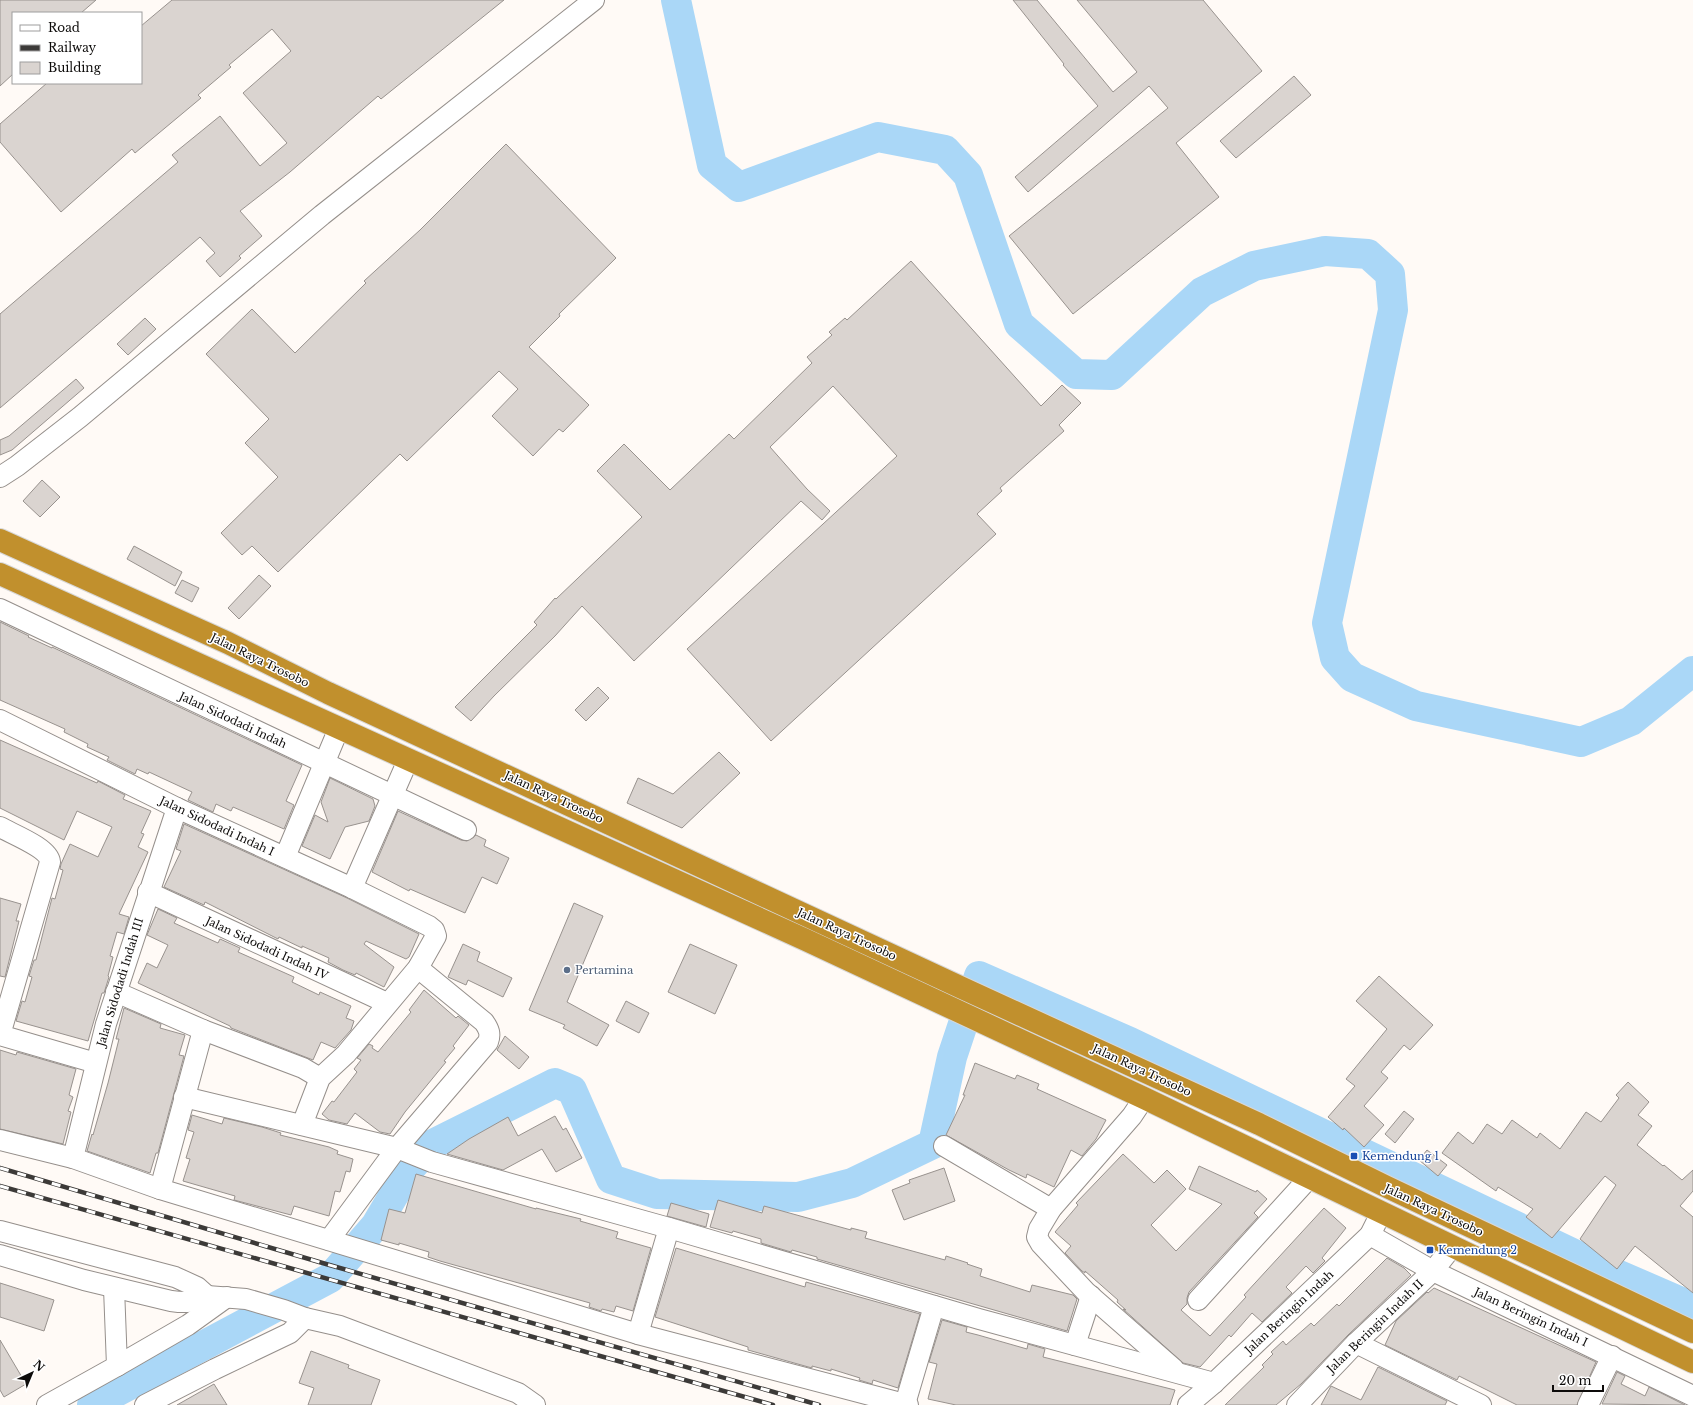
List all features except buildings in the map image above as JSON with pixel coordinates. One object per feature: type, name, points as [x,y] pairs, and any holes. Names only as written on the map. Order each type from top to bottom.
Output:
[{"type":"highway","name":"Jalan Raya Trosobo","points":[[0,540],[228,643],[328,694],[1259,1124],[1387,1188],[1690,1325]]},
{"type":"highway","name":"Jalan Raya Trosobo","points":[[0,574],[806,940],[1144,1098],[1693,1362]]},
{"type":"street","points":[[0,476],[18,466],[80,417],[322,215],[594,0]]},
{"type":"street","name":"Jalan Sidodadi Indah","points":[[0,609],[393,794],[466,830]]},
{"type":"street","name":"Jalan Sidodadi Indah I","points":[[0,720],[177,808],[352,888],[429,926],[434,930],[436,936],[418,968]]},
{"type":"street","points":[[285,857],[323,762],[339,728]]},
{"type":"street","points":[[352,888],[408,760]]},
{"type":"street","name":"Jalan Sidodadi Indah III","points":[[73,1158],[96,1063],[116,992],[177,808]]},
{"type":"street","points":[[0,827],[41,849],[48,855],[50,862],[0,1035],[96,1063]]},
{"type":"street","name":"Jalan Sidodadi Indah IV","points":[[148,892],[387,1003]]},
{"type":"street","points":[[302,1125],[320,1078],[346,1054],[387,1003],[418,968],[484,1022],[488,1027],[490,1037],[488,1042],[415,1155],[329,1240]]},
{"type":"street","points":[[116,992],[203,1030],[303,1068],[320,1078]]},
{"type":"street","points":[[160,1189],[203,1030]]},
{"type":"street","points":[[184,1097],[302,1125],[415,1155],[934,1306],[1214,1383]]},
{"type":"street","points":[[1144,1098],[1132,1116],[1051,1209],[1039,1229],[1038,1237],[1041,1244],[1091,1296],[1177,1372]]},
{"type":"street","points":[[0,1140],[73,1158],[160,1189],[638,1334],[907,1404],[934,1306]]},
{"type":"street","points":[[944,1146],[1051,1209]]},
{"type":"street","points":[[1198,1300],[1309,1178]]},
{"type":"street","name":"Jalan Beringin Indah","points":[[1188,1405],[1214,1383],[1370,1235],[1381,1212]]},
{"type":"street","points":[[638,1334],[669,1228]]},
{"type":"street","points":[[0,1231],[175,1277],[197,1288],[207,1296]]},
{"type":"street","name":"Jalan Beringin Indah I","points":[[1370,1235],[1433,1271],[1693,1396]]},
{"type":"street","name":"Jalan Beringin Indah II","points":[[1297,1405],[1356,1343],[1433,1271],[1452,1247]]},
{"type":"street","points":[[0,1255],[138,1294],[184,1302],[196,1302],[207,1296],[237,1298],[284,1310],[305,1318],[347,1329],[518,1393],[530,1403]]},
{"type":"street","points":[[138,1294],[142,1269]]},
{"type":"street","points":[[114,1288],[117,1366]]},
{"type":"street","points":[[1075,1344],[1091,1296]]},
{"type":"street","points":[[47,1405],[237,1298]]},
{"type":"street","points":[[145,1405],[215,1369],[290,1334],[305,1318]]},
{"type":"street","points":[[1356,1343],[1481,1405]]},
{"type":"street","points":[[1588,1405],[1612,1356]]},
{"type":"waterway","points":[[676,0],[712,165],[739,187],[878,137],[945,150],[968,175],[1019,324],[1076,374],[1112,375],[1202,292],[1254,266],[1325,251],[1368,254],[1390,274],[1393,310],[1327,623],[1335,658],[1352,677],[1416,706],[1581,742],[1631,721],[1693,671]]},
{"type":"waterway","points":[[92,1405],[330,1278],[376,1225],[408,1171],[431,1145],[555,1083],[572,1090],[611,1179],[657,1194],[798,1197],[852,1183],[933,1144],[952,1057],[979,976],[1130,1042],[1612,1272],[1693,1307]]},
{"type":"railway","points":[[0,1168],[326,1264],[819,1405]]},
{"type":"railway","points":[[0,1186],[773,1405]]},
{"type":"place","name":"Pertamina","points":[[567,970]]},
{"type":"place","name":"Kemendung 1","points":[[1354,1156]]},
{"type":"place","name":"Kemendung 2","points":[[1430,1250]]}]
